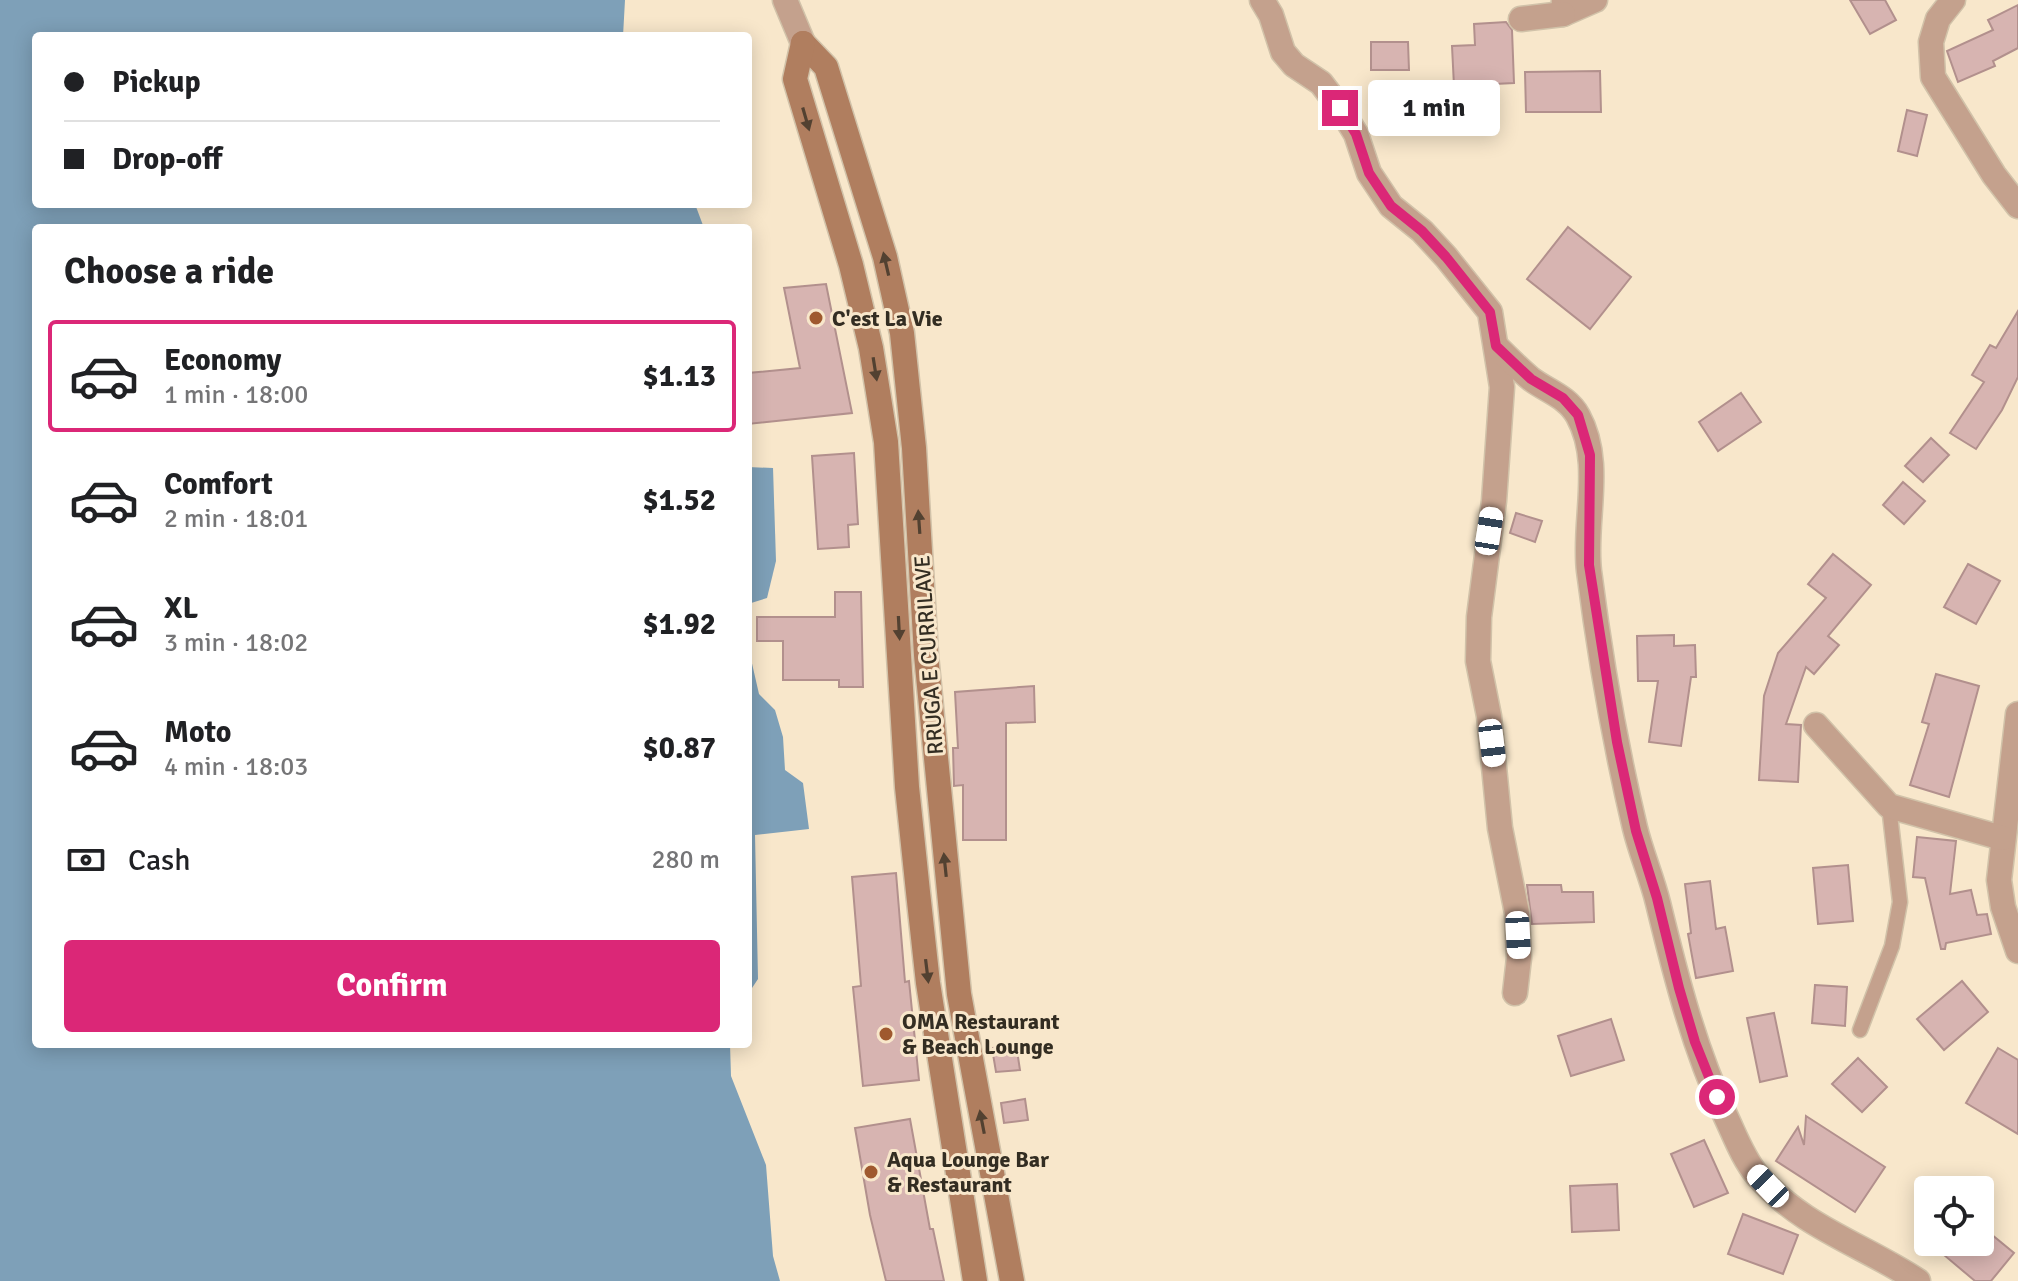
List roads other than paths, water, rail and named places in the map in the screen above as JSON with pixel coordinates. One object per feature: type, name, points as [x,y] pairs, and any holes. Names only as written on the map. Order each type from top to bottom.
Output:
[{"type":"main road","name":"RRUGA E CURRILAVE","points":[[803,43],[795,79],[851,265],[871,348],[886,442],[907,787],[918,892],[931,998],[975,1281]]},
{"type":"main road","name":"RRUGA E CURRILAVE","points":[[803,43],[826,67],[885,257],[902,333],[914,448],[926,655],[959,994],[1012,1281]]},
{"type":"street","name":"RRUGA E CURRILAVE","points":[[785,0],[803,43]]},
{"type":"street","points":[[1262,0],[1271,15],[1283,52],[1294,65],[1321,83],[1340,108],[1356,134],[1369,173],[1391,206],[1422,231],[1490,312],[1502,387],[1494,501],[1479,617],[1478,661],[1492,743],[1500,828],[1517,913],[1519,958],[1515,993]]},
{"type":"street","points":[[1521,19],[1595,0]]},
{"type":"street","points":[[1953,0],[1938,19],[1931,42],[1933,77],[1994,175],[2018,206]]},
{"type":"street","points":[[1496,346],[1531,379],[1563,398],[1578,415],[1590,455],[1589,565],[1593,600],[1636,831],[1695,1042],[1738,1144],[1756,1173],[1780,1198],[1817,1226],[1918,1281]]},
{"type":"street","points":[[2018,714],[2009,823],[1999,880],[2003,907],[2018,951]]},
{"type":"street","points":[[1816,725],[1889,806],[2009,823]]},
{"type":"lane","points":[[1860,1030],[1892,946],[1900,902],[1889,806]]},
{"type":"water","points":[[0,0],[625,0],[623,32],[32,32],[32,208],[696,208],[702,224],[32,224],[32,1048],[730,1048],[731,1076],[766,1165],[773,1256],[780,1281],[0,1281]]},
{"type":"water","points":[[752,467],[773,468],[776,561],[767,598],[752,603]]},
{"type":"water","points":[[752,663],[759,694],[775,710],[783,737],[785,770],[803,783],[809,829],[755,835],[758,979],[752,988]]},
{"type":"place","name":"C'est La Vie","points":[[816,318]]},
{"type":"place","name":"OMA Restaurant & Beach Lounge","points":[[886,1034]]},
{"type":"place","name":"Aqua Lounge Bar & Restaurant","points":[[871,1172]]}]
